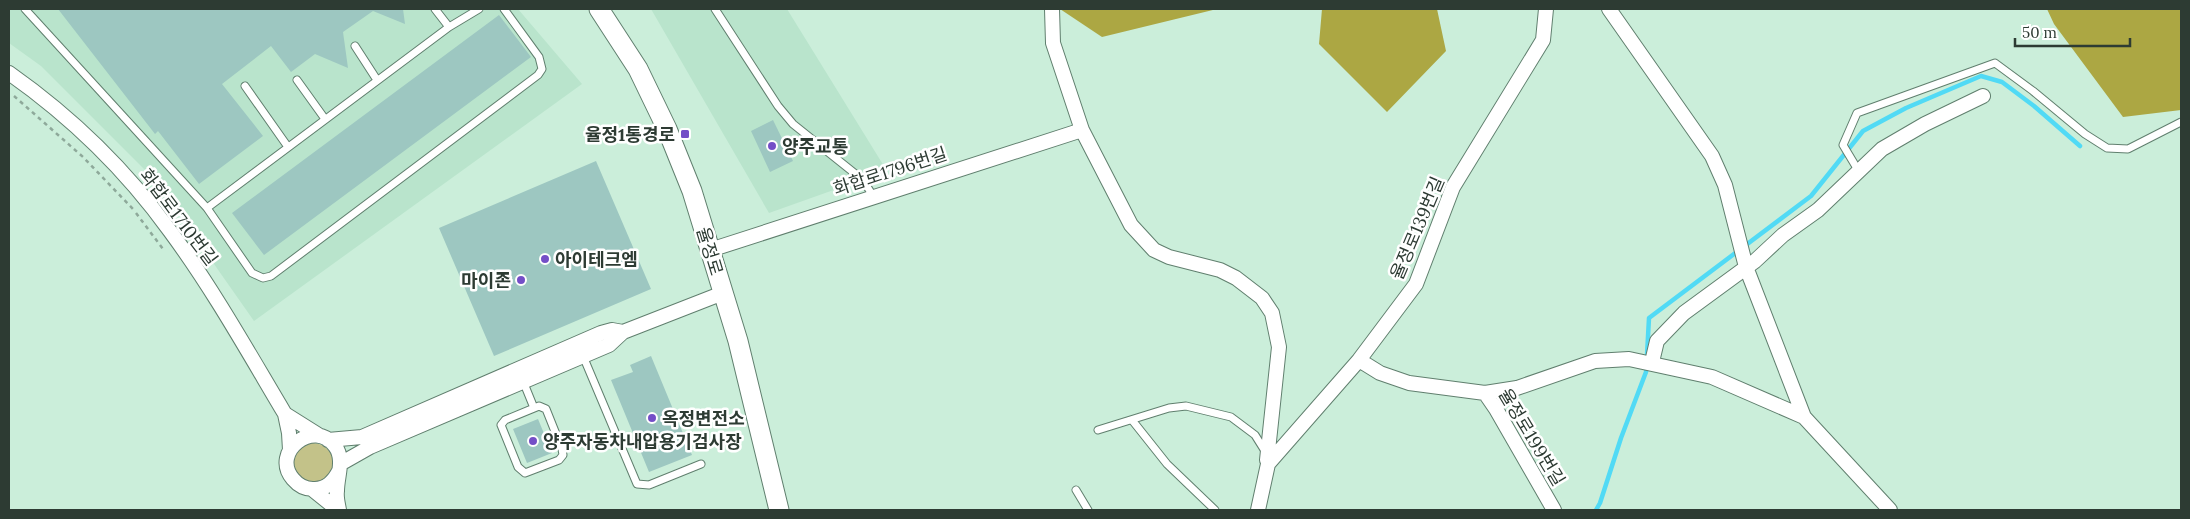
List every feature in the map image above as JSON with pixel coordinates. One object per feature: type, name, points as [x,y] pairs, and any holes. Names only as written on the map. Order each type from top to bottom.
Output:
[{"type":"main road","name":"율정로","points":[[599,9],[638,69],[667,130],[692,191],[738,341],[779,510]]},
{"type":"street","points":[[1052,9],[1053,43],[1082,130],[1136,233],[1154,250],[1170,257],[1220,270],[1236,278],[1262,298],[1272,314],[1279,347],[1267,463]]},
{"type":"street","name":"율정로139번길","points":[[1258,510],[1267,463],[1359,360],[1416,284],[1453,187],[1543,40],[1546,9]]},
{"type":"street","points":[[1608,9],[1712,156],[1725,185],[1746,265],[1804,417],[1890,510]]},
{"type":"street","name":"화합로1710번길","points":[[9,72],[42,96],[91,140],[128,180],[169,230],[212,292],[285,414]]},
{"type":"street","points":[[1652,362],[1657,341],[1684,313],[1818,210],[1882,149],[1925,124],[1983,96]]},
{"type":"street","name":"화합로1796번길","points":[[710,250],[1082,130]]},
{"type":"street","points":[[312,490],[329,485],[340,467],[370,446],[609,345],[623,332],[723,292]]},
{"type":"street","points":[[338,510],[312,490],[303,488],[290,476],[287,458],[295,443],[302,438],[362,437],[601,333],[612,330],[623,332]]},
{"type":"street","points":[[1485,393],[1517,388],[1595,361],[1629,359],[1652,362],[1712,377],[1804,417]]},
{"type":"street","name":"율정로199번길","points":[[1359,360],[1380,373],[1409,383],[1485,393],[1554,510]]},
{"type":"street","points":[[285,414],[324,438],[339,453],[340,467],[336,492],[338,510]]},
{"type":"street","points":[[285,414],[290,450]]},
{"type":"lane","points":[[24,9],[207,208],[252,273],[263,278],[271,276],[538,75],[542,69],[539,57],[504,9]]},
{"type":"lane","points":[[435,9],[449,27]]},
{"type":"lane","points":[[207,208],[449,27],[479,9]]},
{"type":"lane","points":[[715,9],[778,106],[793,124],[863,180],[873,196]]},
{"type":"lane","points":[[355,46],[377,80]]},
{"type":"lane","points":[[1858,170],[1843,145],[1856,113],[1995,63],[2033,90],[2086,134],[2107,148],[2128,150],[2181,122]]},
{"type":"lane","points":[[297,80],[325,119]]},
{"type":"lane","points":[[245,86],[288,147]]},
{"type":"lane","points":[[583,356],[637,484],[649,485],[701,464]]},
{"type":"lane","points":[[523,381],[534,408]]},
{"type":"lane","points":[[539,406],[545,407],[563,453],[559,460],[525,473],[518,467],[502,425],[505,420],[534,408],[539,406]]},
{"type":"lane","points":[[1098,430],[1180,406],[1222,414],[1231,417],[1255,435],[1265,449],[1267,463]]},
{"type":"lane","points":[[1132,420],[1167,464],[1216,510]]},
{"type":"lane","points":[[1076,490],[1088,510]]},
{"type":"path","points":[[9,92],[83,157],[134,210],[169,256]]},
{"type":"shaded area","points":[[9,9],[518,9],[582,84],[254,321],[155,180],[41,66],[9,43]]},
{"type":"shaded area","name":"양주교통","points":[[651,9],[787,9],[887,171],[769,213]]},
{"type":"shaded area","points":[[1060,9],[1217,9],[1102,37]]},
{"type":"shaded area","points":[[1322,9],[1437,9],[1446,51],[1387,112],[1319,44]]},
{"type":"shaded area","points":[[2047,9],[2181,9],[2181,110],[2123,117],[2054,24]]},
{"type":"shaded area","points":[[309,443],[317,443],[324,446],[330,452],[333,463],[330,474],[324,480],[317,483],[309,483],[302,480],[296,474],[293,467],[293,459],[296,452],[302,446]]},
{"type":"building","points":[[58,9],[403,9],[405,24],[373,11],[343,32],[348,68],[315,54],[291,72],[271,46],[222,84],[263,136],[199,184],[158,131],[155,134]]},
{"type":"building","points":[[499,15],[531,57],[264,255],[232,213]]},
{"type":"building","name":"양주교통","points":[[773,120],[793,161],[770,172],[751,131]]},
{"type":"building","name":"아이테크엠","points":[[596,161],[651,289],[494,356],[439,228]]},
{"type":"building","name":"옥정변전소","points":[[651,356],[692,455],[649,472],[611,380],[633,372],[630,365]]},
{"type":"building","name":"양주자동차내압용기검사장","points":[[538,419],[552,453],[527,463],[513,429]]},
{"type":"waterway","points":[[1647,355],[1649,318],[1811,196],[1863,131],[1906,108],[1981,76],[2002,82],[2034,106],[2080,146]]},
{"type":"waterway","points":[[1596,510],[1647,365]]},
{"type":"place","name":"율정1통경로","points":[[685,134]]},
{"type":"place","name":"양주교통","points":[[772,146]]},
{"type":"place","name":"아이테크엠","points":[[545,259]]},
{"type":"place","name":"마이존","points":[[521,280]]},
{"type":"place","name":"옥정변전소","points":[[652,418]]},
{"type":"place","name":"양주자동차내압용기검사장","points":[[533,441]]}]
